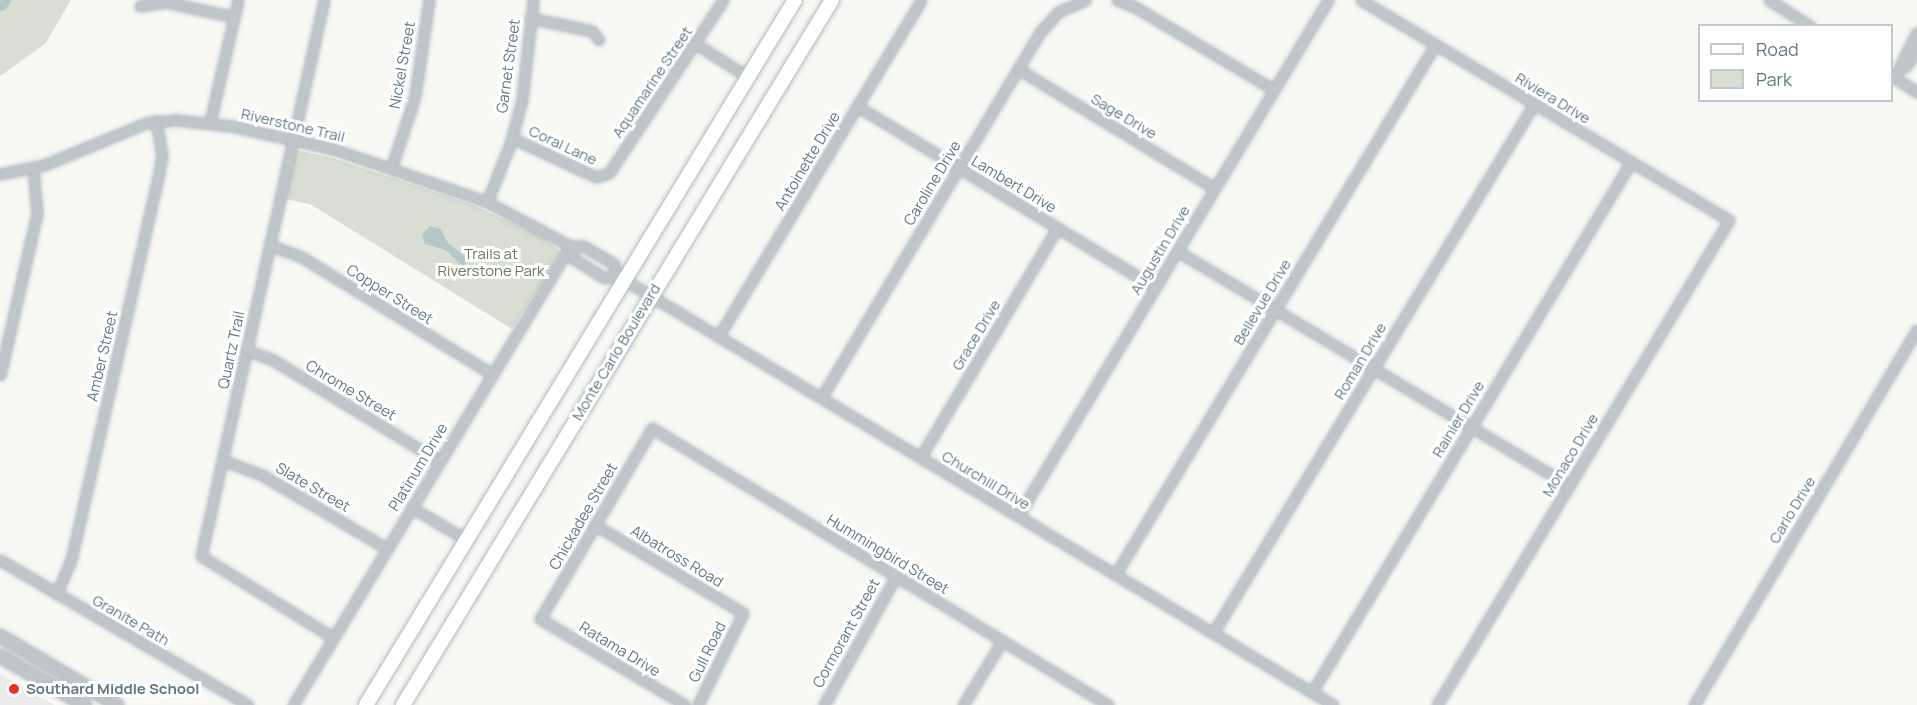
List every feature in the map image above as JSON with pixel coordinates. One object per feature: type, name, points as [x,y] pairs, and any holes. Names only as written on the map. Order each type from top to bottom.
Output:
[{"type":"main road","name":"Monte Carlo Boulevard","points":[[366,705],[620,278],[795,0]]},
{"type":"main road","name":"Monte Carlo Boulevard","points":[[403,705],[832,0]]},
{"type":"street","points":[[210,122],[238,0]]},
{"type":"street","name":"Quartz Trail","points":[[324,0],[201,556],[332,637]]},
{"type":"street","name":"Nickel Street","points":[[391,168],[415,96],[429,0]]},
{"type":"street","name":"Garnet Street","points":[[487,202],[512,138],[522,100],[533,0]]},
{"type":"street","name":"Aquamarine Street","points":[[602,177],[615,164],[655,99],[696,44],[723,0]]},
{"type":"street","name":"Antoinette Drive","points":[[718,337],[921,0]]},
{"type":"street","name":"Caroline Drive","points":[[821,398],[958,168],[1051,18],[1085,0]]},
{"type":"street","points":[[1118,0],[1135,7],[1274,90]]},
{"type":"street","name":"Augustin Drive","points":[[1018,516],[1328,0]]},
{"type":"street","name":"Riviera Drive","points":[[1361,0],[1730,220]]},
{"type":"street","points":[[1769,0],[1807,24]]},
{"type":"street","points":[[140,6],[166,2],[234,17]]},
{"type":"street","points":[[530,18],[592,31],[599,40]]},
{"type":"street","points":[[1895,74],[1899,62],[1917,32]]},
{"type":"street","points":[[696,44],[748,77]]},
{"type":"street","name":"Bellevue Drive","points":[[1115,575],[1435,45]]},
{"type":"street","points":[[1895,74],[1906,66],[1917,49]]},
{"type":"street","name":"Sage Drive","points":[[1018,69],[1215,188]]},
{"type":"street","points":[[1895,74],[1917,92]]},
{"type":"street","name":"Roman Drive","points":[[1213,633],[1534,104]]},
{"type":"street","name":"Lambert Drive","points":[[857,106],[1155,288]]},
{"type":"street","name":"Riverstone Trail","points":[[0,174],[33,168],[123,130],[156,121],[210,122],[293,138],[391,168],[487,202],[570,246],[583,246],[614,264],[620,278],[605,278],[574,259],[570,246]]},
{"type":"street","name":"Amber Street","points":[[56,594],[71,560],[159,172],[162,156],[156,121]]},
{"type":"street","name":"Coral Lane","points":[[512,138],[602,177]]},
{"type":"street","name":"Rainier Drive","points":[[1312,692],[1630,162]]},
{"type":"street","points":[[0,375],[37,213],[33,168]]},
{"type":"street","name":"Monaco Drive","points":[[1437,705],[1730,220]]},
{"type":"street","name":"Grace Drive","points":[[920,458],[1057,228]]},
{"type":"street","name":"Copper Street","points":[[269,245],[300,256],[492,374]]},
{"type":"street","name":"Platinum Drive","points":[[293,705],[570,246]]},
{"type":"street","points":[[1177,251],[1569,486]]},
{"type":"street","name":"Churchill Drive","points":[[620,278],[1333,705]]},
{"type":"street","name":"Carlo Drive","points":[[1694,705],[1917,330]]},
{"type":"street","name":"Chrome Street","points":[[246,350],[273,360],[439,462]]},
{"type":"street","name":"Chickadee Street","points":[[540,619],[652,428]]},
{"type":"street","name":"Hummingbird Street","points":[[652,428],[1002,641],[1094,701],[1108,705]]},
{"type":"street","name":"Slate Street","points":[[222,460],[262,475],[386,548]]},
{"type":"street","points":[[411,507],[465,539]]},
{"type":"street","name":"Albatross Road","points":[[595,525],[743,613]]},
{"type":"street","name":"Granite Path","points":[[0,560],[248,705]]},
{"type":"street","name":"Cormorant Street","points":[[824,705],[896,576]]},
{"type":"street","name":"Gull Road","points":[[698,705],[743,613]]},
{"type":"street","name":"Ratama Drive","points":[[540,619],[685,705]]},
{"type":"street","points":[[0,636],[117,705]]},
{"type":"street","points":[[963,705],[1002,641]]},
{"type":"street","points":[[0,656],[85,705]]},
{"type":"shaded area","points":[[430,226],[441,229],[447,242],[468,259],[463,267],[446,250],[425,244],[422,235]]},
{"type":"shaded area","name":"Southard Middle School","points":[[0,674],[54,705],[0,705]]},
{"type":"green space","points":[[0,0],[71,0],[45,44],[0,76]]},
{"type":"green space","name":"Trails at Riverstone Park","points":[[296,150],[333,158],[473,205],[542,237],[561,252],[512,329],[310,204],[285,199]]},
{"type":"waterway","points":[[0,3],[3,0]]},
{"type":"place","name":"Southard Middle School","points":[[14,689]]}]
